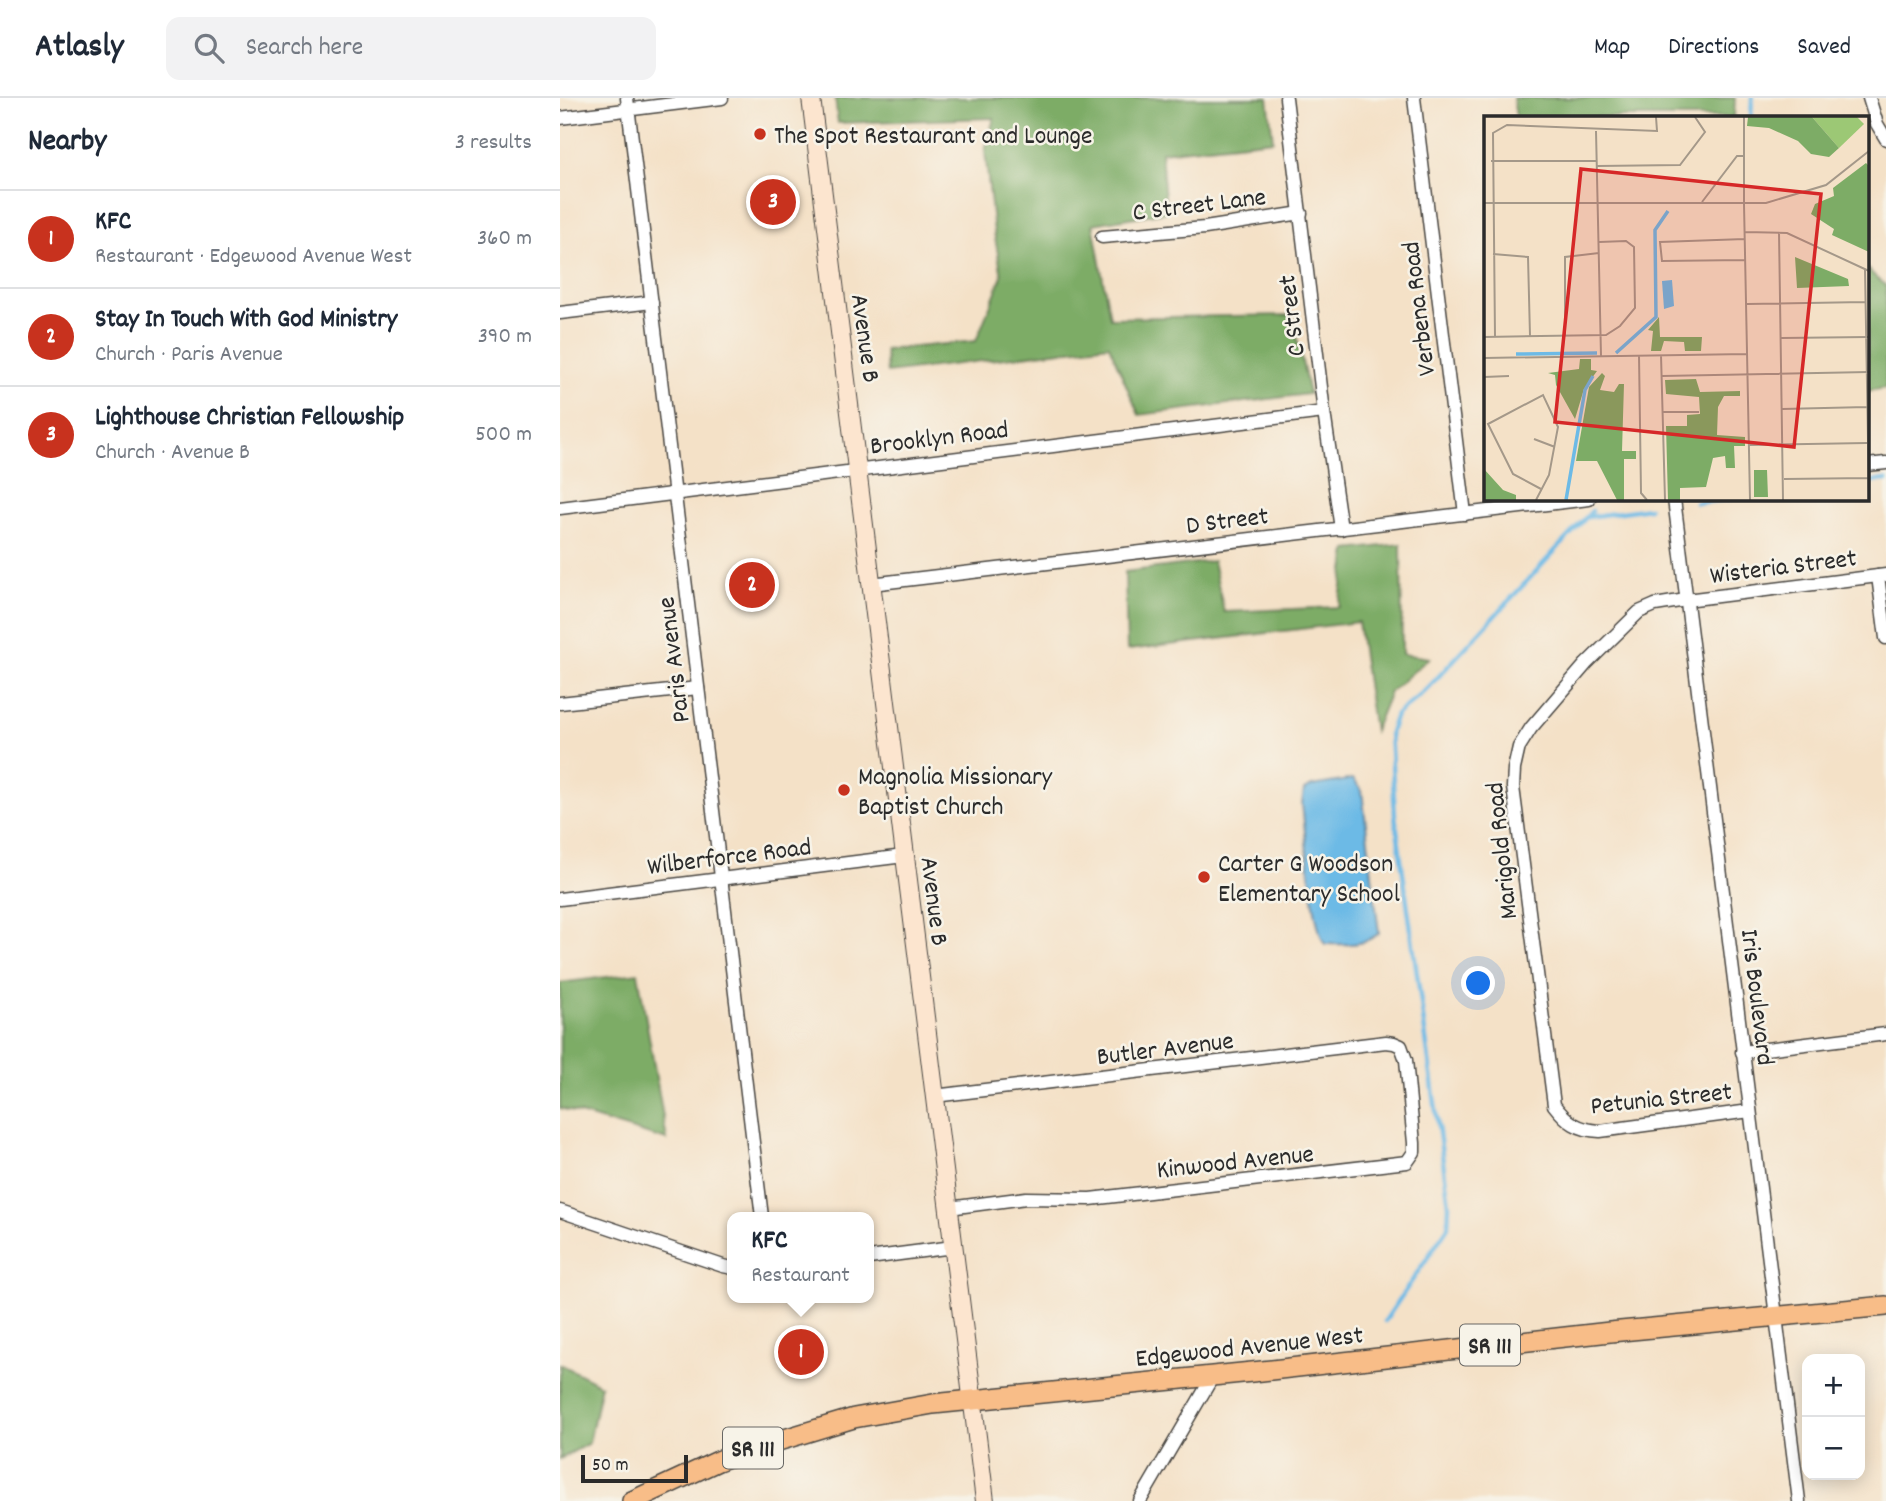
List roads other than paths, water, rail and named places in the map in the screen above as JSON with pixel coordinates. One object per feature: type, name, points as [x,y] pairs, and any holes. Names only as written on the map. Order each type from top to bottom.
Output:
[{"type":"main road","name":"Avenue B","points":[[811,98],[985,1501]]},
{"type":"main road","name":"Edgewood Avenue West","points":[[632,1501],[718,1461],[792,1436],[869,1415],[933,1404],[1597,1333],[1886,1306]]},
{"type":"street","points":[[560,118],[628,104],[722,98]]},
{"type":"street","name":"C Street","points":[[1286,98],[1341,529]]},
{"type":"street","name":"Verbena Road","points":[[1414,98],[1465,514]]},
{"type":"street","points":[[1869,98],[1877,124],[1886,139]]},
{"type":"street","name":"Paris Avenue","points":[[628,104],[761,1212]]},
{"type":"street","name":"C Street Lane","points":[[1102,237],[1205,228],[1301,213]]},
{"type":"street","points":[[560,313],[652,302]]},
{"type":"street","name":"Brooklyn Road","points":[[560,508],[1324,412]]},
{"type":"street","points":[[1868,465],[1886,463]]},
{"type":"street","name":"D Street","points":[[871,583],[1581,500]]},
{"type":"street","name":"Iris Boulevard","points":[[1674,500],[1799,1501]]},
{"type":"street","points":[[1882,576],[1886,638]]},
{"type":"street","name":"Wisteria Street","points":[[1686,600],[1882,576]]},
{"type":"street","name":"Marigold Road","points":[[1578,1127],[1565,1119],[1554,1105],[1513,787],[1514,769],[1519,747],[1531,728],[1586,664],[1629,621],[1639,612],[1655,605],[1686,600]]},
{"type":"street","points":[[560,703],[698,688]]},
{"type":"street","name":"Wilberforce Road","points":[[560,899],[904,856]]},
{"type":"street","name":"Petunia Street","points":[[1742,1052],[1886,1034]]},
{"type":"street","name":"Butler Avenue","points":[[934,1096],[1386,1042],[1401,1046]]},
{"type":"street","name":"Kinwood Avenue","points":[[948,1208],[1026,1198],[1090,1199],[1407,1162],[1414,1152],[1414,1143],[1406,1060],[1401,1046]]},
{"type":"street","name":"Petunia Street","points":[[1578,1127],[1600,1131],[1750,1111]]},
{"type":"street","points":[[560,1211],[727,1267]]},
{"type":"street","points":[[874,1257],[954,1247]]},
{"type":"street","points":[[1140,1501],[1213,1376]]},
{"type":"water","points":[[1353,779],[1362,791],[1379,933],[1360,943],[1325,944],[1317,920],[1310,878],[1302,804],[1304,790],[1312,786]]},
{"type":"waterway","points":[[1751,116],[1752,98]]},
{"type":"waterway","points":[[1868,482],[1886,480]]},
{"type":"waterway","points":[[1696,503],[1721,500]]},
{"type":"waterway","points":[[1588,517],[1649,508]]},
{"type":"waterway","points":[[1385,1321],[1448,1227],[1449,1205],[1395,815],[1390,732],[1396,715],[1427,689],[1592,511]]},
{"type":"place","name":"The Spot Restaurant and Lounge","points":[[760,134]]},
{"type":"place","name":"Lighthouse Christian Fellowship","points":[[773,202]]},
{"type":"place","name":"Stay In Touch With God Ministry","points":[[752,585]]},
{"type":"place","name":"Magnolia Missionary Baptist Church","points":[[844,790]]},
{"type":"place","name":"Carter G Woodson Elementary School","points":[[1204,877]]},
{"type":"place","name":"KFC","points":[[801,1352]]}]
